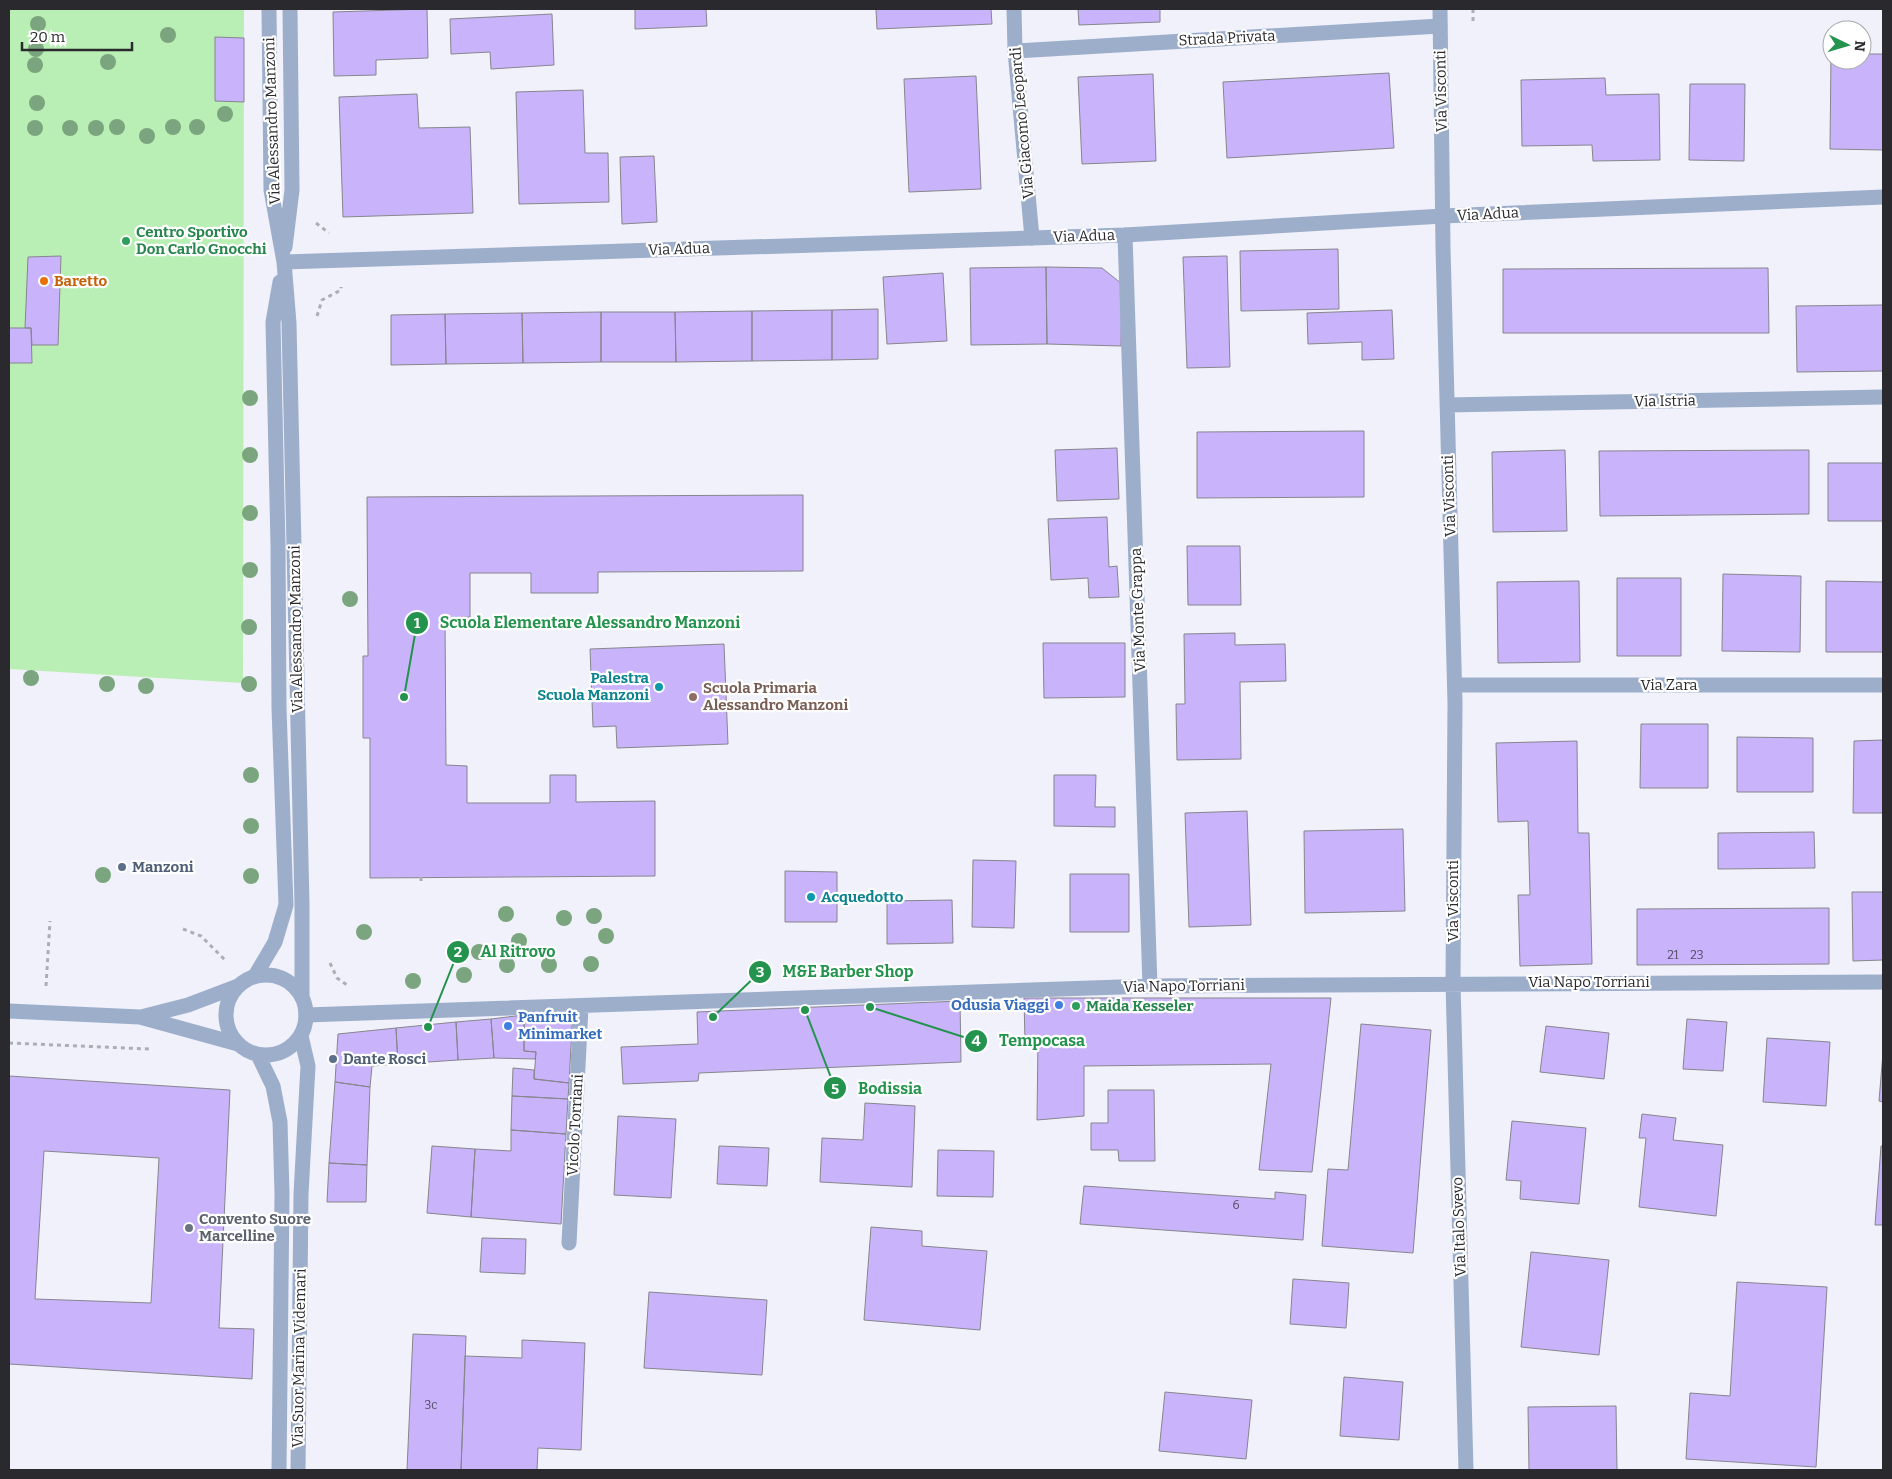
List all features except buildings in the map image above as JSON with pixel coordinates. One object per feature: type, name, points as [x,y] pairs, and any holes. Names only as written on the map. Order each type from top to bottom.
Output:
[{"type":"street","name":"Via Alessandro Manzoni","points":[[269,9],[271,190],[284,262],[289,323],[302,896],[302,996]]},
{"type":"street","name":"Via Alessandro Manzoni","points":[[256,976],[275,942],[286,905],[279,708],[274,322],[284,262],[292,190],[290,9]]},
{"type":"street","name":"Via Giacomo Leopardi","points":[[1014,9],[1015,51],[1032,238]]},
{"type":"street","name":"Via Visconti","points":[[1440,9],[1447,405],[1455,685],[1452,983]]},
{"type":"street","name":"Strada Privata","points":[[1015,51],[1440,26]]},
{"type":"street","name":"Via Adua","points":[[284,262],[1125,235],[1443,216],[1883,197]]},
{"type":"street","name":"Via Monte Grappa","points":[[1125,235],[1150,986]]},
{"type":"street","name":"Via Istria","points":[[1447,405],[1883,397]]},
{"type":"street","name":"Via Zara","points":[[1455,685],[1883,684]]},
{"type":"street","points":[[9,1010],[140,1017],[238,1044],[258,1055],[269,1055],[284,1051],[295,1044],[301,1036],[306,1015],[302,996],[296,988],[279,977],[265,975],[256,976],[238,986],[188,1005],[140,1017]]},
{"type":"street","name":"Via Napo Torriani","points":[[306,1015],[1150,986],[1883,982]]},
{"type":"street","name":"Via Italo Svevo","points":[[1452,983],[1466,1470]]},
{"type":"street","points":[[238,986],[230,998],[226,1019],[233,1038],[238,1044]]},
{"type":"street","name":"Vicolo Torriani","points":[[569,1243],[581,1007]]},
{"type":"street","name":"Via Suor Marina Videmari","points":[[298,1470],[301,1194],[308,1066],[301,1036]]},
{"type":"street","name":"Via Suor Marina Videmari","points":[[258,1055],[274,1086],[280,1122],[282,1194],[279,1470]]},
{"type":"path","points":[[1473,9],[1473,21]]},
{"type":"path","points":[[421,878],[421,884]]},
{"type":"path","points":[[46,987],[50,920]]},
{"type":"path","points":[[183,929],[201,936],[228,963]]},
{"type":"path","points":[[9,1043],[159,1050]]},
{"type":"green space","name":"Centro Sportivo Don Carlo Gnocchi","points":[[9,9],[244,9],[243,683],[9,669]]},
{"type":"place","name":"Centro Sportivo Don Carlo Gnocchi","points":[[126,241]]},
{"type":"place","name":"Baretto","points":[[44,281]]},
{"type":"place","name":"Palestra Scuola Manzoni","points":[[659,687]]},
{"type":"place","name":"Scuola Elementare Alessandro Manzoni","points":[[404,697]]},
{"type":"place","name":"Scuola Primaria Alessandro Manzoni","points":[[693,697]]},
{"type":"place","name":"Manzoni","points":[[122,867]]},
{"type":"place","name":"Acquedotto","points":[[811,897]]},
{"type":"place","name":"Odusia Viaggi","points":[[1059,1005]]},
{"type":"place","name":"Maida Kesseler","points":[[1076,1006]]},
{"type":"place","name":"Tempocasa","points":[[870,1007]]},
{"type":"place","name":"Bodissia","points":[[805,1010]]},
{"type":"place","name":"M&E Barber Shop","points":[[713,1017]]},
{"type":"place","name":"Panfruit Minimarket","points":[[508,1026]]},
{"type":"place","name":"Al Ritrovo","points":[[428,1027]]},
{"type":"place","name":"Dante Rosci","points":[[333,1059]]},
{"type":"place","name":"Convento Suore Marcelline","points":[[189,1228]]}]
